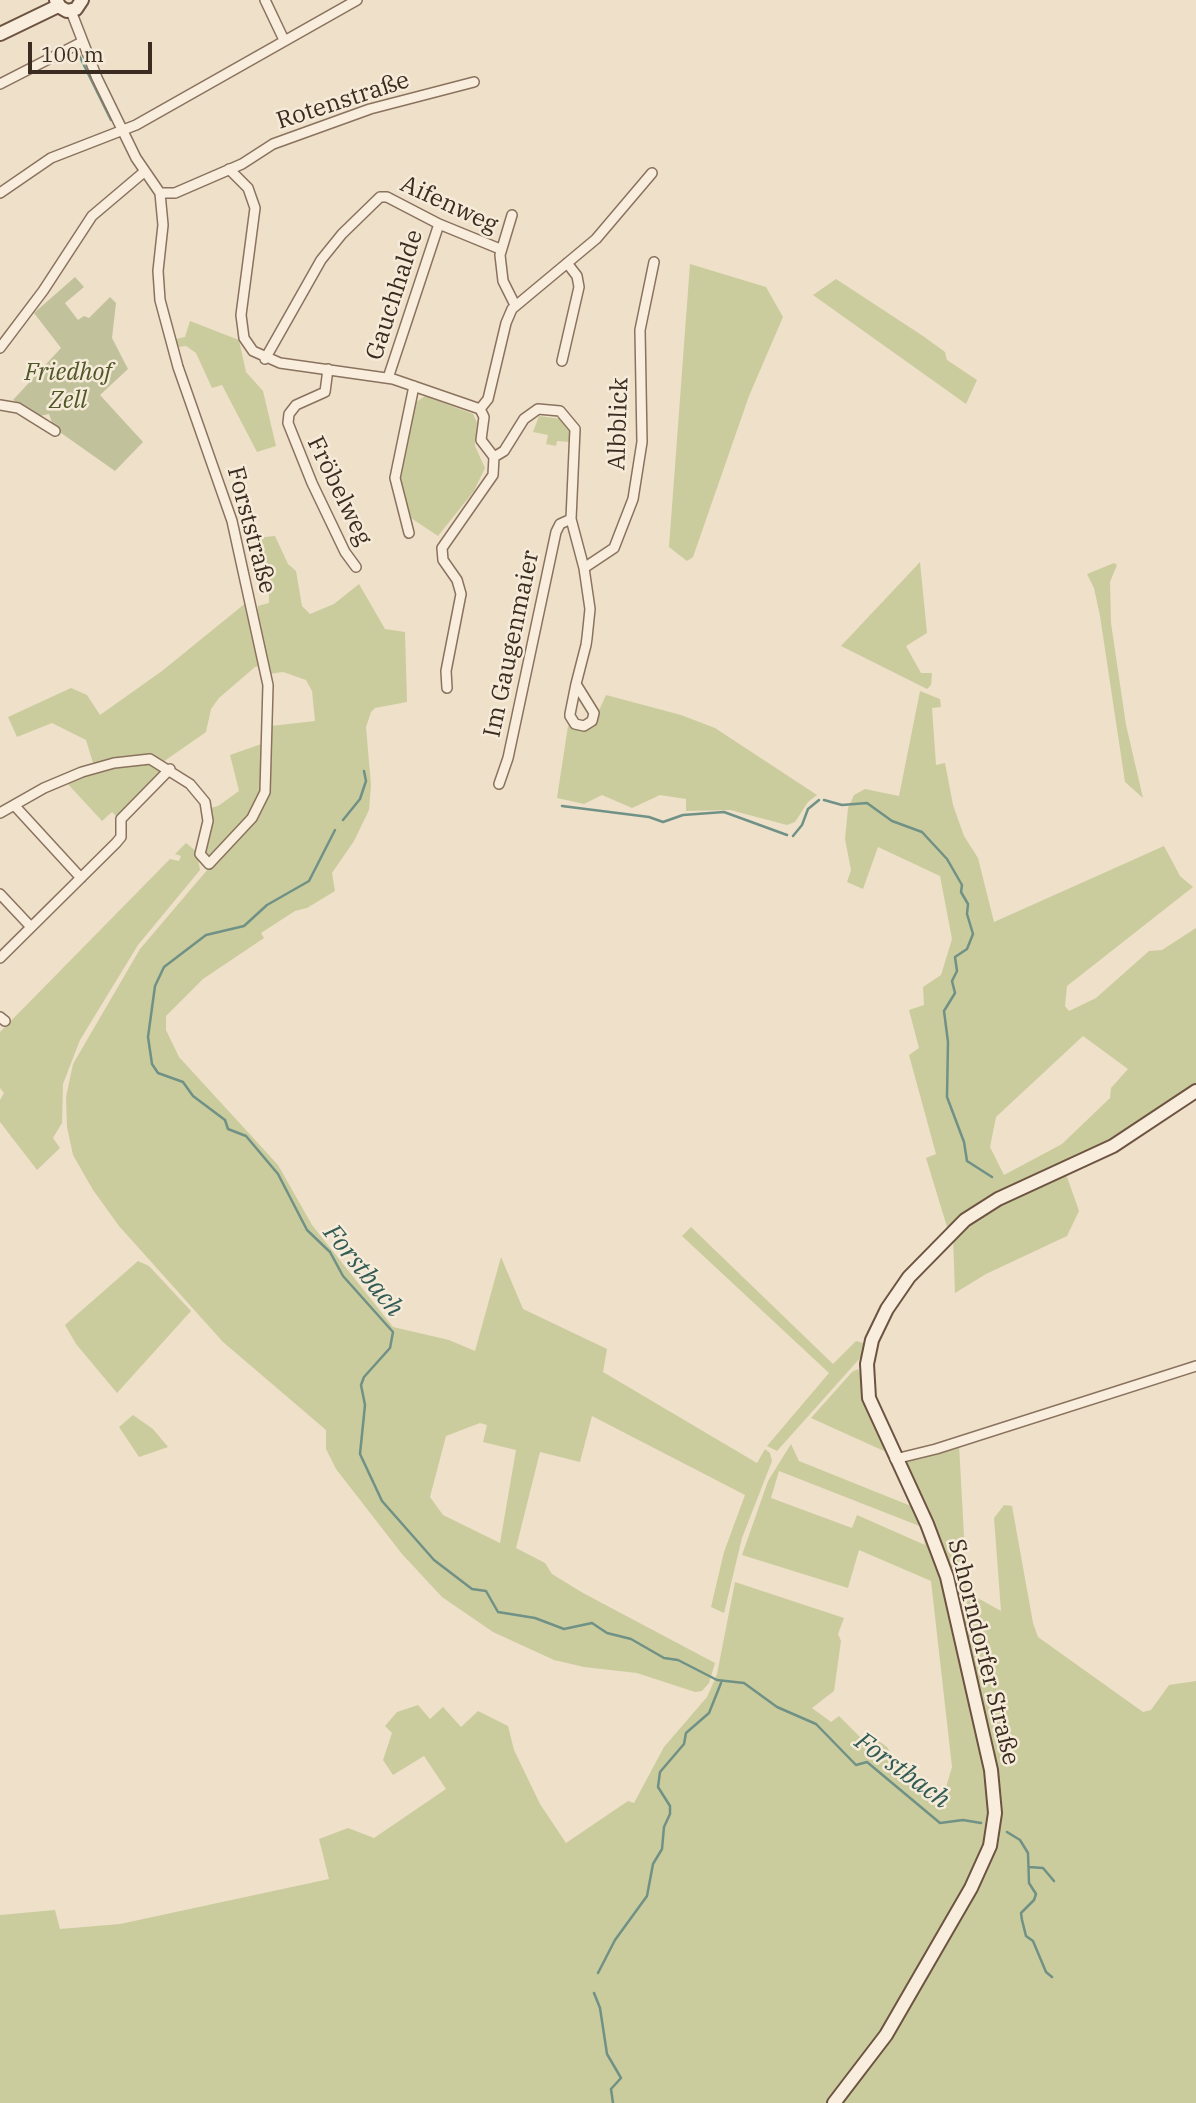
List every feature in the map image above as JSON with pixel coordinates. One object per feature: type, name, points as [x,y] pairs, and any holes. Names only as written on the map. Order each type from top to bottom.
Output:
[{"type":"main road","points":[[0,34],[57,3],[71,11],[82,0]]},
{"type":"main road","name":"Schorndorfer Straße","points":[[834,2103],[868,2060],[903,2007],[978,1874],[992,1838],[995,1807],[991,1770],[947,1577],[928,1524],[871,1404],[867,1364],[881,1320],[918,1267],[951,1232],[981,1209],[1112,1146],[1196,1091]]},
{"type":"street","points":[[265,0],[284,40]]},
{"type":"street","points":[[0,193],[51,158],[123,130],[357,0]]},
{"type":"street","points":[[71,11],[82,42],[123,130],[144,172],[160,193]]},
{"type":"street","points":[[0,84],[82,42]]},
{"type":"street","name":"Rotenstraße","points":[[160,193],[171,194],[229,169],[272,144],[370,109],[474,82]]},
{"type":"street","points":[[229,169],[245,184],[255,208],[241,322],[248,345],[265,359],[388,378],[480,409],[484,417],[482,443],[494,457],[493,475],[446,538],[442,555],[457,580],[461,594],[446,671],[447,688]]},
{"type":"street","points":[[0,348],[43,291],[92,216],[144,172]]},
{"type":"street","points":[[480,409],[488,399],[506,323],[515,305],[596,239],[652,173]]},
{"type":"street","name":"Forststraße","points":[[160,193],[163,225],[158,271],[160,300],[178,367],[232,521],[270,695],[264,795],[252,818],[209,864],[200,854],[208,807],[194,787],[170,769]]},
{"type":"street","name":"Aifenweg","points":[[265,359],[325,255],[359,216],[383,196],[439,224],[500,249]]},
{"type":"street","name":"Aifenweg","points":[[512,215],[500,249],[503,281],[515,305]]},
{"type":"street","name":"Gauchhalde","points":[[388,378],[439,224]]},
{"type":"street","name":"Albblick","points":[[584,568],[606,556],[616,545],[635,491],[642,442],[640,330],[654,262]]},
{"type":"street","points":[[562,361],[579,288],[577,276],[566,263]]},
{"type":"street","name":"Fröbelweg","points":[[328,369],[325,392],[294,407],[289,414],[288,426],[345,552],[356,567]]},
{"type":"street","points":[[409,533],[394,478],[414,386]]},
{"type":"street","points":[[0,405],[16,407],[55,431]]},
{"type":"street","points":[[494,457],[502,453],[519,424],[533,411],[549,408],[565,415],[574,426],[577,436],[571,519],[589,598],[589,624],[576,684]]},
{"type":"street","name":"Im Gaugenmaier","points":[[499,784],[508,758],[555,537],[559,526],[571,519]]},
{"type":"street","points":[[0,813],[70,776],[114,762],[148,759],[170,769],[121,818],[120,839],[0,958]]},
{"type":"street","points":[[14,805],[81,878]]},
{"type":"street","points":[[0,894],[31,928]]},
{"type":"street","points":[[895,1459],[936,1449],[1196,1366]]},
{"type":"green space","points":[[690,264],[766,287],[783,317],[749,396],[693,557],[687,561],[669,547]]},
{"type":"green space","name":"Friedhof Zell","points":[[75,277],[84,287],[65,303],[78,320],[84,316],[89,318],[110,297],[116,303],[112,338],[128,369],[100,395],[143,442],[115,471],[54,428],[49,414],[40,416],[13,400],[61,348],[34,313]]},
{"type":"green space","points":[[836,279],[923,336],[945,352],[947,360],[977,380],[966,404],[813,295]]},
{"type":"green space","points":[[190,321],[239,340],[246,372],[263,391],[276,446],[257,452],[222,385],[212,388],[196,353],[186,346],[178,347],[176,339],[185,337]]},
{"type":"green space","points":[[425,396],[473,414],[477,423],[475,446],[485,468],[474,491],[438,536],[411,518],[400,481],[416,402]]},
{"type":"green space","points":[[539,416],[561,419],[569,430],[571,442],[557,441],[556,446],[546,444],[548,435],[533,432]]},
{"type":"green space","points":[[275,536],[288,564],[296,571],[302,606],[310,614],[334,604],[359,584],[385,629],[405,632],[407,702],[375,708],[371,712],[366,727],[371,785],[369,810],[354,841],[332,873],[335,891],[307,908],[295,911],[261,933],[264,938],[203,979],[166,1016],[166,1030],[179,1057],[278,1165],[312,1225],[393,1327],[449,1340],[475,1351],[501,1257],[523,1309],[607,1349],[603,1372],[757,1463],[765,1449],[770,1453],[772,1461],[742,1538],[724,1613],[711,1607],[724,1552],[745,1495],[592,1416],[580,1462],[540,1452],[516,1548],[545,1563],[552,1574],[583,1593],[715,1663],[709,1683],[702,1691],[695,1692],[637,1673],[584,1667],[554,1660],[493,1632],[442,1597],[402,1554],[336,1469],[326,1449],[326,1430],[223,1342],[119,1226],[93,1190],[73,1155],[67,1127],[66,1097],[73,1064],[140,949],[214,862],[204,856],[210,808],[218,806],[239,791],[230,755],[264,743],[271,726],[315,721],[312,691],[306,680],[283,672],[269,674],[267,665],[255,667],[219,698],[211,709],[206,732],[163,762],[94,766],[86,740],[52,723],[17,737],[8,717],[71,688],[87,695],[100,715],[162,671],[247,602],[251,613],[257,612],[258,606],[269,603],[269,580],[256,538]],"holes":[[[480,1423],[487,1425],[483,1442],[516,1450],[500,1543],[443,1515],[430,1497],[446,1436]]]},
{"type":"green space","points":[[920,562],[927,633],[906,646],[921,673],[932,673],[931,685],[927,689],[841,646]]},
{"type":"green space","points":[[1114,563],[1117,565],[1110,582],[1111,623],[1126,725],[1143,798],[1125,782],[1100,616],[1094,588],[1087,574]]},
{"type":"green space","points":[[920,691],[940,699],[941,707],[932,708],[936,765],[945,763],[953,805],[964,836],[978,858],[994,922],[1164,846],[1180,876],[1193,887],[1067,986],[1065,1006],[1069,1011],[1096,998],[1149,951],[1162,950],[1196,928],[1196,1086],[1140,1125],[948,1230],[926,1158],[936,1154],[909,1055],[919,1048],[909,1010],[924,1005],[923,987],[941,975],[952,939],[940,876],[878,847],[863,889],[847,882],[851,870],[845,839],[848,808],[854,795],[865,789],[899,796]],"holes":[[[1083,1036],[1128,1069],[1111,1088],[1110,1098],[1062,1144],[1004,1175],[990,1147],[996,1117]]]},
{"type":"green space","points":[[606,695],[681,715],[715,728],[817,795],[808,802],[795,822],[787,825],[730,810],[686,811],[686,799],[660,795],[632,808],[602,795],[584,804],[557,798],[568,726],[581,730],[592,726]]},
{"type":"green space","points":[[153,763],[161,771],[159,778],[117,817],[112,812],[102,821],[67,783],[102,768]]},
{"type":"green space","points":[[186,843],[197,852],[200,870],[138,945],[80,1040],[63,1084],[62,1123],[53,1138],[60,1148],[37,1170],[0,1122],[0,1100],[4,1093],[0,1088],[0,1032],[170,859],[179,861],[181,856],[175,854]]},
{"type":"green space","points":[[1066,1174],[1079,1211],[1067,1236],[986,1274],[955,1293],[953,1236],[999,1204]]},
{"type":"green space","points":[[691,1227],[833,1364],[856,1341],[867,1344],[861,1357],[777,1451],[767,1446],[829,1373],[682,1236]]},
{"type":"green space","points":[[138,1261],[149,1266],[191,1311],[117,1393],[76,1344],[65,1325]]},
{"type":"green space","points":[[858,1369],[887,1450],[811,1418],[852,1372]]},
{"type":"green space","points":[[133,1415],[153,1429],[168,1447],[139,1457],[119,1427]]},
{"type":"green space","points":[[791,1444],[799,1461],[916,1508],[942,1576],[990,1783],[989,1828],[980,1862],[886,2027],[829,2103],[0,2103],[0,1915],[55,1910],[60,1929],[120,1924],[329,1879],[319,1839],[348,1828],[374,1838],[446,1789],[424,1756],[393,1775],[383,1760],[392,1733],[385,1726],[397,1712],[418,1705],[430,1719],[443,1707],[461,1727],[478,1711],[508,1726],[514,1750],[540,1804],[566,1843],[628,1801],[634,1803],[664,1747],[707,1697],[717,1674],[735,1582],[844,1618],[838,1634],[841,1641],[834,1691],[812,1708],[831,1722],[839,1716],[862,1739],[872,1736],[887,1747],[899,1766],[926,1789],[944,1794],[952,1767],[931,1581],[859,1550],[848,1588],[742,1555],[768,1481]],"holes":[[[779,1471],[922,1527],[925,1545],[857,1515],[852,1528],[771,1498]]]},
{"type":"green space","points":[[959,1444],[967,1592],[1001,1611],[994,1518],[1004,1505],[1012,1506],[1033,1623],[1038,1637],[1143,1712],[1151,1710],[1169,1685],[1196,1681],[1196,2103],[839,2103],[857,2081],[997,1832],[956,1598],[903,1462]]},
{"type":"waterway","points":[[76,49],[111,120]]},
{"type":"waterway","name":"Forstbach","points":[[343,820],[360,799],[366,781],[364,771]]},
{"type":"waterway","points":[[793,836],[802,825],[808,809],[819,800]]},
{"type":"waterway","points":[[824,800],[842,805],[867,803],[892,821],[922,832],[947,859],[962,885],[961,892],[968,904],[967,914],[973,934],[967,949],[955,957],[957,971],[952,981],[955,993],[944,1011],[948,1042],[947,1097],[964,1142],[967,1161],[992,1177]]},
{"type":"waterway","points":[[562,806],[649,817],[663,822],[683,815],[724,812],[787,835]]},
{"type":"waterway","name":"Forstbach","points":[[335,830],[309,881],[267,905],[244,926],[206,935],[164,967],[155,986],[148,1037],[152,1064],[158,1073],[183,1082],[193,1096],[225,1120],[228,1129],[246,1136],[278,1174],[307,1230],[330,1252],[343,1276],[393,1332],[390,1348],[364,1377],[361,1385],[365,1405],[360,1454],[382,1501],[434,1560],[472,1589],[486,1591],[498,1612],[535,1618],[564,1629],[592,1623],[607,1633],[631,1639],[664,1658],[678,1660],[717,1680],[744,1683],[777,1707],[816,1724],[856,1765],[867,1762],[940,1823],[963,1820],[981,1823]]},
{"type":"waterway","points":[[598,1973],[615,1940],[647,1896],[653,1864],[662,1849],[670,1806],[658,1787],[660,1772],[684,1744],[686,1733],[709,1713],[721,1683]]},
{"type":"waterway","name":"Forstbach","points":[[1007,1832],[1020,1840],[1028,1853],[1029,1883],[1036,1894],[1034,1900],[1021,1913],[1022,1920],[1026,1936],[1033,1941],[1046,1972],[1052,1977]]},
{"type":"waterway","points":[[1029,1867],[1043,1868],[1054,1881]]},
{"type":"waterway","points":[[594,1993],[600,2008],[607,2054],[621,2078],[611,2089],[613,2103]]}]
